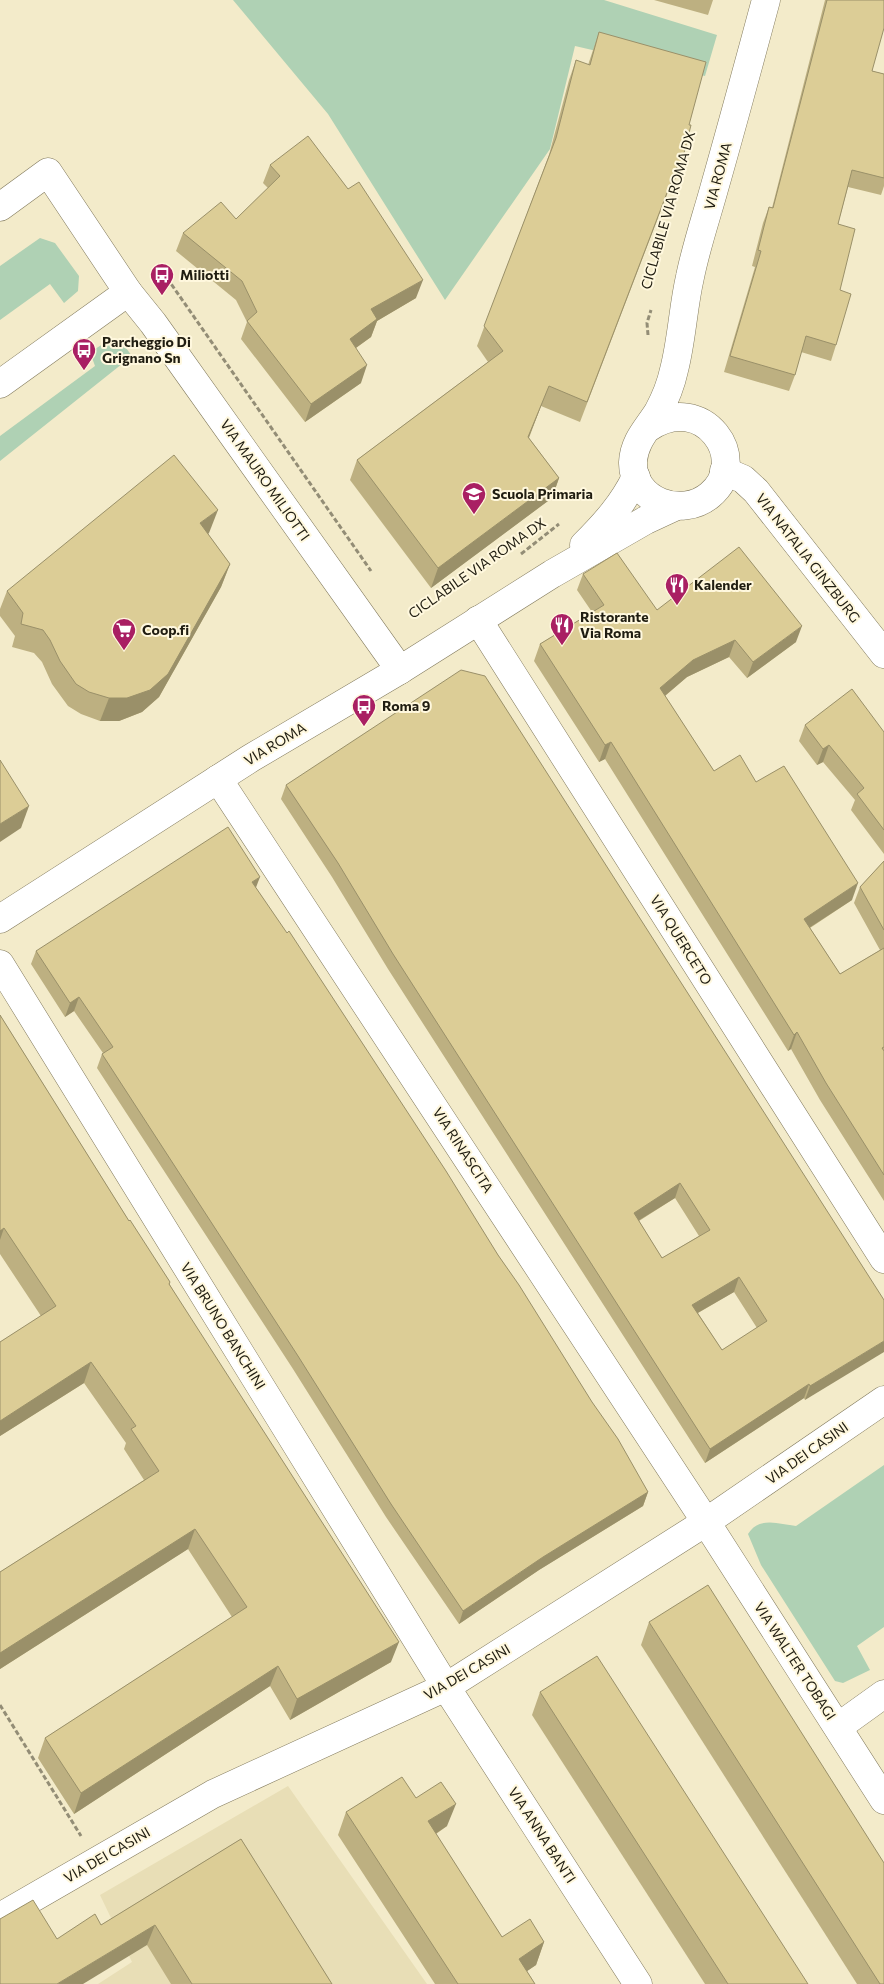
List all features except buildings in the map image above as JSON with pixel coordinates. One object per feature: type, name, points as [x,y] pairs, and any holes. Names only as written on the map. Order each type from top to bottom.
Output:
[{"type":"street","name":"VIA ROMA","points":[[552,574],[611,518],[627,496],[636,477],[633,464],[634,450],[648,428],[668,389],[678,353],[690,276],[766,0]]},
{"type":"street","name":"VIA MAURO MILIOTTI","points":[[0,208],[48,172],[128,292],[153,323],[400,670]]},
{"type":"street","points":[[0,384],[128,292]]},
{"type":"street","name":"VIA ROMA","points":[[0,918],[218,779],[400,670],[552,574],[646,520],[674,507],[688,506],[700,502],[711,494],[720,484],[725,459],[718,437],[701,421],[686,392],[678,353]]},
{"type":"street","points":[[648,428],[668,417],[690,417],[701,421]]},
{"type":"street","name":"VIA NATALIA GINZBURG","points":[[724,471],[743,479],[756,491],[884,654]]},
{"type":"street","points":[[636,477],[645,492],[651,497],[658,502],[674,507]]},
{"type":"street","name":"VIA QUERCETO","points":[[478,620],[884,1259]]},
{"type":"street","name":"VIA RINASCITA","points":[[218,779],[706,1522]]},
{"type":"street","name":"VIA BRUNO BANCHINI","points":[[0,964],[446,1688]]},
{"type":"street","name":"VIA DEI CASINI","points":[[0,1917],[213,1794],[446,1688],[706,1522],[884,1400]]},
{"type":"street","name":"VIA WALTER TOBAGI","points":[[706,1522],[884,1800]]},
{"type":"street","name":"VIA ANNA BANTI","points":[[446,1688],[638,1984]]},
{"type":"street","points":[[838,1727],[884,1694]]},
{"type":"path","points":[[128,292],[160,268],[376,578]]},
{"type":"path","name":"CICLABILE VIA ROMA DX","points":[[648,339],[647,323],[652,304]]},
{"type":"path","name":"CICLABILE VIA ROMA DX","points":[[517,556],[560,523]]},
{"type":"path","points":[[0,1705],[96,1862]]},
{"type":"shaded area","points":[[288,1786],[427,1984],[98,1984],[132,1962],[100,1895]]},
{"type":"green space","points":[[233,0],[604,0],[717,35],[705,76],[575,46],[550,149],[445,300],[328,114]]},
{"type":"green space","points":[[40,238],[55,243],[79,276],[78,291],[64,303],[50,284],[0,320],[0,266]]},
{"type":"green space","points":[[116,340],[123,344],[132,356],[0,461],[0,436],[95,366],[90,352],[108,341]]},
{"type":"green space","points":[[884,1465],[884,1627],[857,1646],[870,1670],[843,1683],[835,1681],[761,1565],[748,1534],[758,1525],[770,1522],[796,1526]]},
{"type":"place","name":"Miliotti","points":[[162,296]]},
{"type":"place","name":"Parcheggio Di Grignano Sn","points":[[84,371]]},
{"type":"place","name":"Scuola Primaria","points":[[474,515]]},
{"type":"place","name":"Kalender","points":[[677,606]]},
{"type":"place","name":"Ristorante Via Roma","points":[[562,646]]},
{"type":"place","name":"Coop.fi","points":[[124,651]]},
{"type":"place","name":"Roma 9","points":[[364,727]]}]
